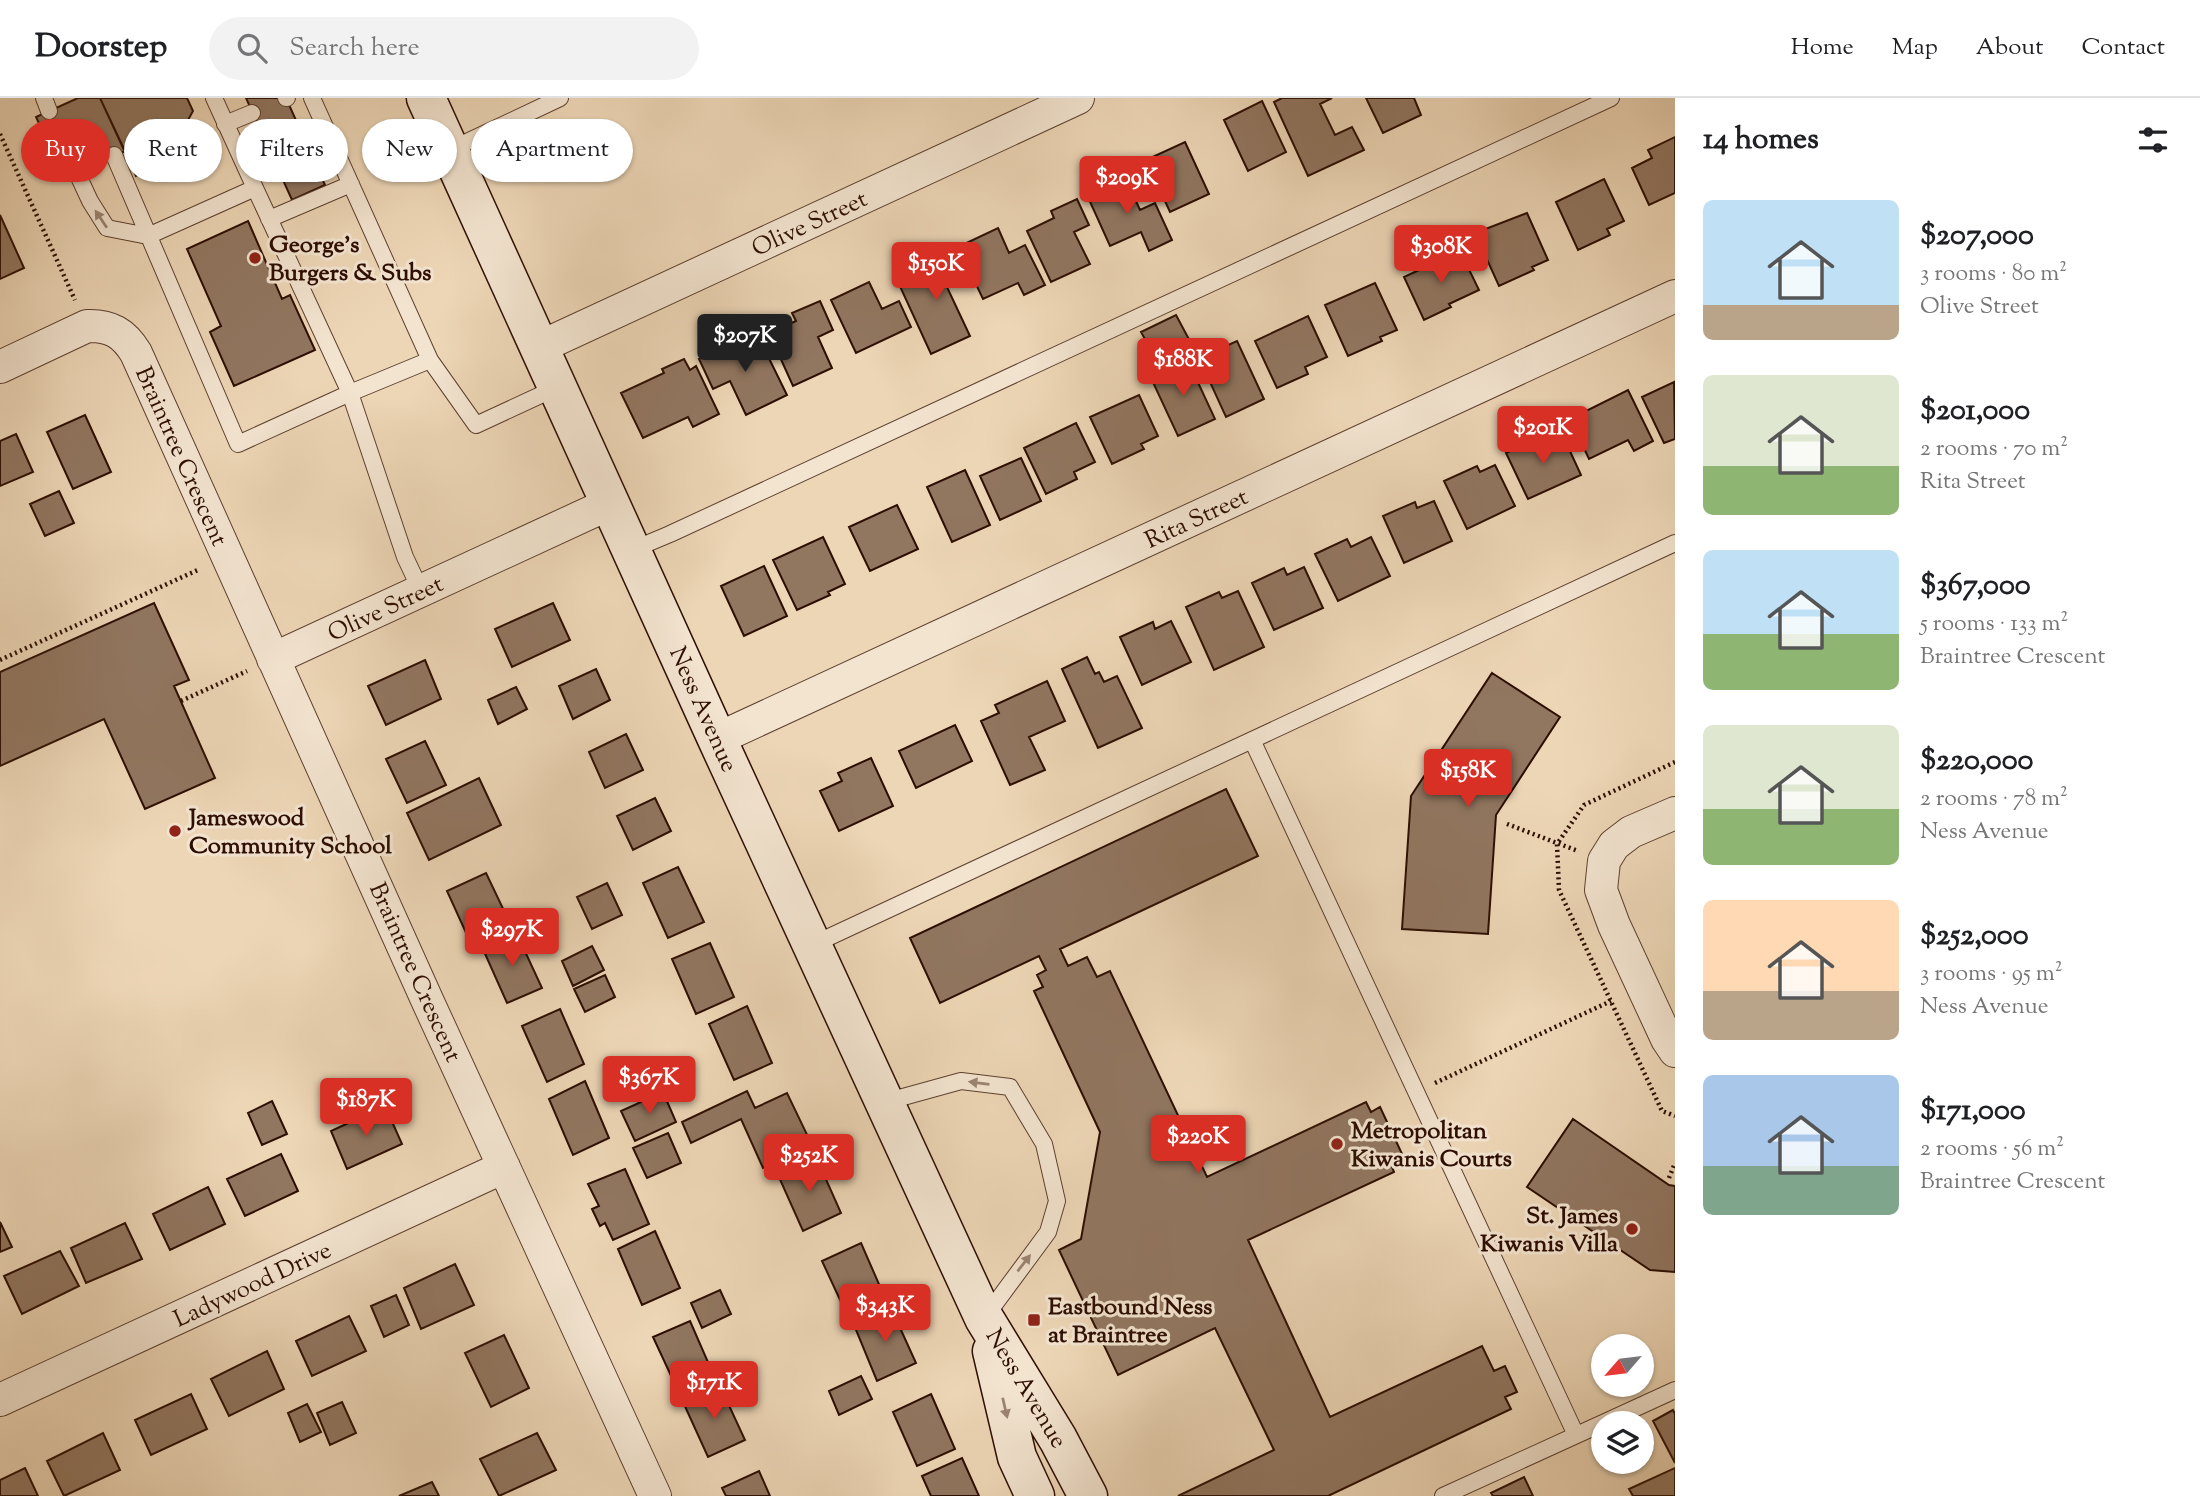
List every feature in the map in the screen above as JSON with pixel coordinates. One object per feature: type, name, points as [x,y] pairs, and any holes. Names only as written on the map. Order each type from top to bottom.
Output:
[{"type":"main road","name":"Ness Avenue","points":[[426,98],[436,119]]},
{"type":"main road","name":"Ness Avenue","points":[[457,165],[984,1318],[1058,1439],[1088,1496]]},
{"type":"main road","name":"Ness Avenue","points":[[984,1318],[1017,1457],[1035,1496]]},
{"type":"street","name":"Olive Street","points":[[540,347],[1078,98]]},
{"type":"street","name":"Rita Street","points":[[717,739],[1675,296]]},
{"type":"street","name":"Braintree Crescent","points":[[87,326],[101,326],[122,335],[136,353],[652,1495]]},
{"type":"street","points":[[0,367],[87,326]]},
{"type":"street","name":"Olive Street","points":[[273,659],[611,503]]},
{"type":"street","points":[[1675,813],[1631,832],[1614,845],[1604,861],[1601,890],[1642,985],[1675,1051]]},
{"type":"street","name":"Ladywood Drive","points":[[0,1400],[504,1167]]},
{"type":"lane","points":[[214,98],[236,147]]},
{"type":"lane","points":[[312,98],[321,119]]},
{"type":"lane","points":[[457,147],[560,98]]},
{"type":"lane","points":[[632,550],[1611,98]]},
{"type":"lane","points":[[225,124],[253,113]]},
{"type":"lane","points":[[114,155],[238,443],[430,360]]},
{"type":"lane","points":[[348,178],[430,360],[476,425],[558,387]]},
{"type":"lane","points":[[81,182],[107,228],[148,236],[250,182]]},
{"type":"lane","points":[[252,182],[350,393],[405,557],[421,591]]},
{"type":"lane","points":[[269,219],[351,184]]},
{"type":"lane","points":[[812,945],[1675,543]]},
{"type":"lane","points":[[1252,740],[1576,1435]]},
{"type":"lane","points":[[884,1102],[961,1081],[1010,1087],[1044,1144],[1057,1201],[1048,1232],[984,1318]]},
{"type":"lane","points":[[1629,1411],[1675,1390]]},
{"type":"lane","points":[[1444,1496],[1591,1428]]},
{"type":"path","points":[[0,134],[87,326]]},
{"type":"path","points":[[0,660],[228,557]]},
{"type":"path","points":[[181,701],[273,659]]},
{"type":"path","points":[[1507,824],[1604,861]]},
{"type":"path","points":[[1415,1092],[1642,985]]},
{"type":"path","points":[[1669,1178],[1675,1163]]},
{"type":"building","points":[[78,98],[100,98],[110,119],[37,119],[36,117]]},
{"type":"building","points":[[100,98],[187,98],[193,111],[189,119],[124,119],[124,150]]},
{"type":"building","points":[[246,98],[286,98],[295,119],[255,119]]},
{"type":"building","points":[[1282,98],[1332,98],[1320,104],[1335,135],[1352,127],[1364,150],[1308,176],[1274,102]]},
{"type":"building","points":[[1366,98],[1414,98],[1421,115],[1383,133]]},
{"type":"building","points":[[1262,101],[1286,152],[1248,171],[1224,120]]},
{"type":"building","points":[[110,119],[124,149],[124,151],[110,158]]},
{"type":"building","points":[[1675,137],[1675,193],[1649,205],[1632,168],[1652,158],[1648,150]]},
{"type":"building","points":[[1185,142],[1209,194],[1170,212],[1146,160]]},
{"type":"building","points":[[1125,177],[1140,210],[1155,203],[1172,240],[1149,251],[1141,232],[1110,246],[1087,195]]},
{"type":"building","points":[[1604,179],[1624,221],[1607,229],[1610,235],[1578,250],[1556,202]]},
{"type":"building","points":[[284,182],[324,182],[325,185],[292,200]]},
{"type":"building","points":[[1077,199],[1089,225],[1074,232],[1090,264],[1051,282],[1027,231],[1054,218],[1051,211]]},
{"type":"building","points":[[1527,213],[1548,260],[1532,267],[1534,270],[1499,286],[1475,233]]},
{"type":"building","points":[[0,215],[24,268],[0,279]]},
{"type":"building","points":[[248,221],[282,299],[290,295],[315,350],[234,386],[210,332],[221,326],[187,249]]},
{"type":"building","points":[[998,228],[1009,253],[1025,245],[1045,285],[1024,295],[1018,283],[983,299],[958,247]]},
{"type":"building","points":[[948,248],[962,278],[946,285],[970,336],[931,354],[898,282],[932,266],[928,257]]},
{"type":"building","points":[[1460,251],[1479,290],[1424,320],[1404,277]]},
{"type":"building","points":[[869,282],[882,309],[899,301],[911,327],[856,353],[831,300]]},
{"type":"building","points":[[1375,283],[1397,330],[1380,337],[1382,341],[1348,356],[1325,305]]},
{"type":"building","points":[[820,301],[833,330],[818,337],[832,368],[793,386],[769,333],[796,321],[792,313]]},
{"type":"building","points":[[1176,315],[1192,345],[1157,361],[1141,332]]},
{"type":"building","points":[[1308,316],[1327,357],[1305,367],[1308,374],[1277,388],[1255,341]]},
{"type":"building","points":[[758,336],[787,395],[746,415],[730,381],[713,389],[699,359],[736,341],[738,346]]},
{"type":"building","points":[[1237,341],[1264,399],[1226,417],[1199,358]]},
{"type":"building","points":[[684,359],[690,370],[696,366],[719,414],[693,427],[688,417],[643,438],[621,393],[664,373],[662,369]]},
{"type":"building","points":[[1188,361],[1215,419],[1178,436],[1151,378]]},
{"type":"building","points":[[1674,382],[1675,439],[1664,443],[1642,397]]},
{"type":"building","points":[[1628,390],[1653,441],[1634,451],[1628,440],[1589,459],[1570,419]]},
{"type":"building","points":[[1139,395],[1158,436],[1141,444],[1144,449],[1112,464],[1090,417]]},
{"type":"building","points":[[85,415],[111,472],[73,489],[47,432]]},
{"type":"building","points":[[1076,423],[1095,462],[1074,472],[1077,479],[1046,494],[1024,448]]},
{"type":"building","points":[[16,434],[33,472],[0,486],[0,441]]},
{"type":"building","points":[[1563,436],[1581,475],[1528,499],[1506,453],[1538,438],[1542,445]]},
{"type":"building","points":[[1021,458],[1041,501],[1000,520],[980,476]]},
{"type":"building","points":[[1495,465],[1515,506],[1467,529],[1444,481],[1477,466],[1480,472]]},
{"type":"building","points":[[965,470],[990,525],[952,542],[927,487]]},
{"type":"building","points":[[59,491],[74,523],[45,536],[30,504]]},
{"type":"building","points":[[1434,501],[1452,541],[1404,563],[1383,516],[1415,502],[1417,508]]},
{"type":"building","points":[[897,505],[918,549],[870,571],[849,527]]},
{"type":"building","points":[[823,537],[845,584],[828,592],[830,595],[797,610],[773,560]]},
{"type":"building","points":[[1371,537],[1390,576],[1338,601],[1315,554],[1347,539],[1351,547]]},
{"type":"building","points":[[764,566],[787,616],[744,636],[721,586]]},
{"type":"building","points":[[1304,567],[1323,608],[1274,630],[1252,583],[1284,568],[1287,575]]},
{"type":"building","points":[[1238,591],[1264,647],[1214,670],[1186,607],[1219,592],[1222,598]]},
{"type":"building","points":[[154,603],[189,680],[174,686],[215,778],[145,809],[104,719],[0,766],[0,672]]},
{"type":"building","points":[[553,603],[570,640],[512,667],[495,629]]},
{"type":"building","points":[[1171,621],[1191,662],[1142,685],[1120,637],[1153,622],[1155,629]]},
{"type":"building","points":[[1087,657],[1095,674],[1099,672],[1104,682],[1117,676],[1142,728],[1098,748],[1062,669]]},
{"type":"building","points":[[425,660],[441,699],[386,725],[368,686]]},
{"type":"building","points":[[596,669],[610,700],[573,719],[559,686]]},
{"type":"building","points":[[1492,673],[1560,717],[1496,815],[1488,934],[1402,929],[1411,796]]},
{"type":"building","points":[[1047,681],[1065,721],[1029,737],[1045,770],[1010,785],[981,721],[999,713],[995,705]]},
{"type":"building","points":[[516,687],[527,709],[498,724],[488,700]]},
{"type":"building","points":[[955,725],[972,761],[916,788],[899,751]]},
{"type":"building","points":[[626,734],[643,770],[605,788],[589,752]]},
{"type":"building","points":[[425,741],[446,785],[407,803],[386,759]]},
{"type":"building","points":[[871,758],[893,806],[839,831],[820,791],[842,781],[838,773]]},
{"type":"building","points":[[479,778],[501,825],[429,860],[407,813]]},
{"type":"building","name":"Metropolitan Kiwanis Courts","points":[[1226,789],[1258,856],[1060,949],[1068,966],[1087,957],[1097,977],[1110,971],[1207,1177],[1366,1102],[1371,1112],[1380,1107],[1403,1156],[1390,1162],[1394,1172],[1248,1240],[1330,1417],[1482,1346],[1494,1371],[1505,1366],[1517,1392],[1505,1397],[1511,1409],[1328,1496],[1178,1496],[1274,1450],[1215,1328],[1118,1375],[1059,1250],[1081,1239],[1100,1132],[1034,991],[1043,987],[1037,975],[1046,970],[1039,956],[940,1003],[910,938]]},
{"type":"building","points":[[655,798],[671,831],[633,850],[617,816]]},
{"type":"building","points":[[678,867],[704,922],[668,938],[643,883]]},
{"type":"building","points":[[486,873],[507,917],[467,935],[447,891]]},
{"type":"building","points":[[607,883],[622,915],[592,929],[577,897]]},
{"type":"building","points":[[516,932],[542,988],[507,1003],[482,947]]},
{"type":"building","points":[[710,943],[734,997],[696,1014],[672,959]]},
{"type":"building","points":[[592,946],[604,970],[573,986],[562,961]]},
{"type":"building","points":[[605,975],[615,997],[585,1012],[574,989]]},
{"type":"building","points":[[747,1006],[772,1063],[734,1080],[709,1024]]},
{"type":"building","points":[[560,1009],[584,1064],[547,1082],[522,1026]]},
{"type":"building","points":[[585,1081],[609,1138],[573,1155],[549,1099]]},
{"type":"building","points":[[747,1091],[755,1108],[787,1093],[812,1145],[763,1168],[741,1119],[691,1143],[682,1122]]},
{"type":"building","points":[[663,1092],[676,1122],[635,1141],[621,1111]]},
{"type":"building","points":[[272,1101],[287,1134],[262,1145],[248,1113]]},
{"type":"building","points":[[385,1106],[402,1144],[347,1169],[331,1131]]},
{"type":"building","name":"St. James Kiwanis Villa","points":[[1573,1119],[1669,1185],[1675,1186],[1675,1272],[1650,1270],[1527,1187]]},
{"type":"building","points":[[668,1133],[681,1163],[647,1178],[633,1148]]},
{"type":"building","points":[[281,1154],[298,1191],[245,1216],[227,1179]]},
{"type":"building","points":[[816,1157],[841,1213],[803,1231],[778,1175]]},
{"type":"building","points":[[625,1169],[649,1224],[613,1240],[605,1223],[600,1226],[592,1209],[599,1206],[588,1184]]},
{"type":"building","points":[[208,1187],[225,1224],[170,1250],[153,1214]]},
{"type":"building","points":[[0,1222],[12,1247],[0,1252]]},
{"type":"building","points":[[125,1223],[142,1259],[86,1283],[71,1248]]},
{"type":"building","points":[[655,1231],[680,1288],[642,1305],[618,1249]]},
{"type":"building","points":[[861,1243],[885,1298],[847,1315],[822,1261]]},
{"type":"building","points":[[60,1251],[79,1286],[22,1314],[4,1276]]},
{"type":"building","points":[[455,1264],[474,1305],[421,1329],[404,1288]]},
{"type":"building","points":[[720,1290],[731,1314],[702,1328],[691,1303]]},
{"type":"building","points":[[396,1295],[409,1325],[384,1337],[371,1306]]},
{"type":"building","points":[[891,1308],[916,1363],[877,1381],[854,1325]]},
{"type":"building","points":[[349,1316],[366,1351],[312,1376],[296,1341]]},
{"type":"building","points":[[690,1321],[714,1376],[679,1393],[653,1337]]},
{"type":"building","points":[[504,1335],[529,1388],[491,1407],[465,1353]]},
{"type":"building","points":[[267,1351],[284,1389],[229,1416],[211,1379]]},
{"type":"building","points":[[861,1376],[872,1399],[839,1415],[829,1391]]},
{"type":"building","points":[[720,1386],[745,1440],[708,1457],[683,1402]]},
{"type":"building","points":[[191,1394],[207,1429],[151,1455],[135,1420]]},
{"type":"building","points":[[931,1394],[955,1449],[917,1466],[893,1412]]},
{"type":"building","points":[[342,1402],[356,1433],[330,1445],[317,1413]]},
{"type":"building","points":[[307,1404],[321,1432],[300,1442],[288,1413]]},
{"type":"building","points":[[1673,1410],[1675,1414],[1675,1463],[1654,1423]]},
{"type":"building","points":[[103,1433],[120,1470],[64,1496],[47,1461]]},
{"type":"building","points":[[537,1433],[556,1470],[499,1496],[480,1459]]},
{"type":"building","points":[[962,1458],[979,1496],[931,1496],[922,1476]]},
{"type":"building","points":[[25,1468],[38,1496],[0,1496],[0,1480]]},
{"type":"building","points":[[1675,1468],[1675,1496],[1633,1496],[1629,1489]]},
{"type":"building","points":[[759,1471],[770,1496],[726,1496],[722,1488]]},
{"type":"building","points":[[1524,1477],[1533,1496],[1493,1496],[1491,1493]]},
{"type":"building","points":[[432,1482],[439,1496],[399,1496]]},
{"type":"place","name":"George's Burgers & Subs","points":[[255,258]]},
{"type":"place","name":"Jameswood Community School","points":[[175,831]]},
{"type":"place","name":"Metropolitan Kiwanis Courts","points":[[1337,1144]]},
{"type":"place","name":"St. James Kiwanis Villa","points":[[1632,1229]]},
{"type":"place","name":"Eastbound Ness at Braintree","points":[[1034,1320]]}]
